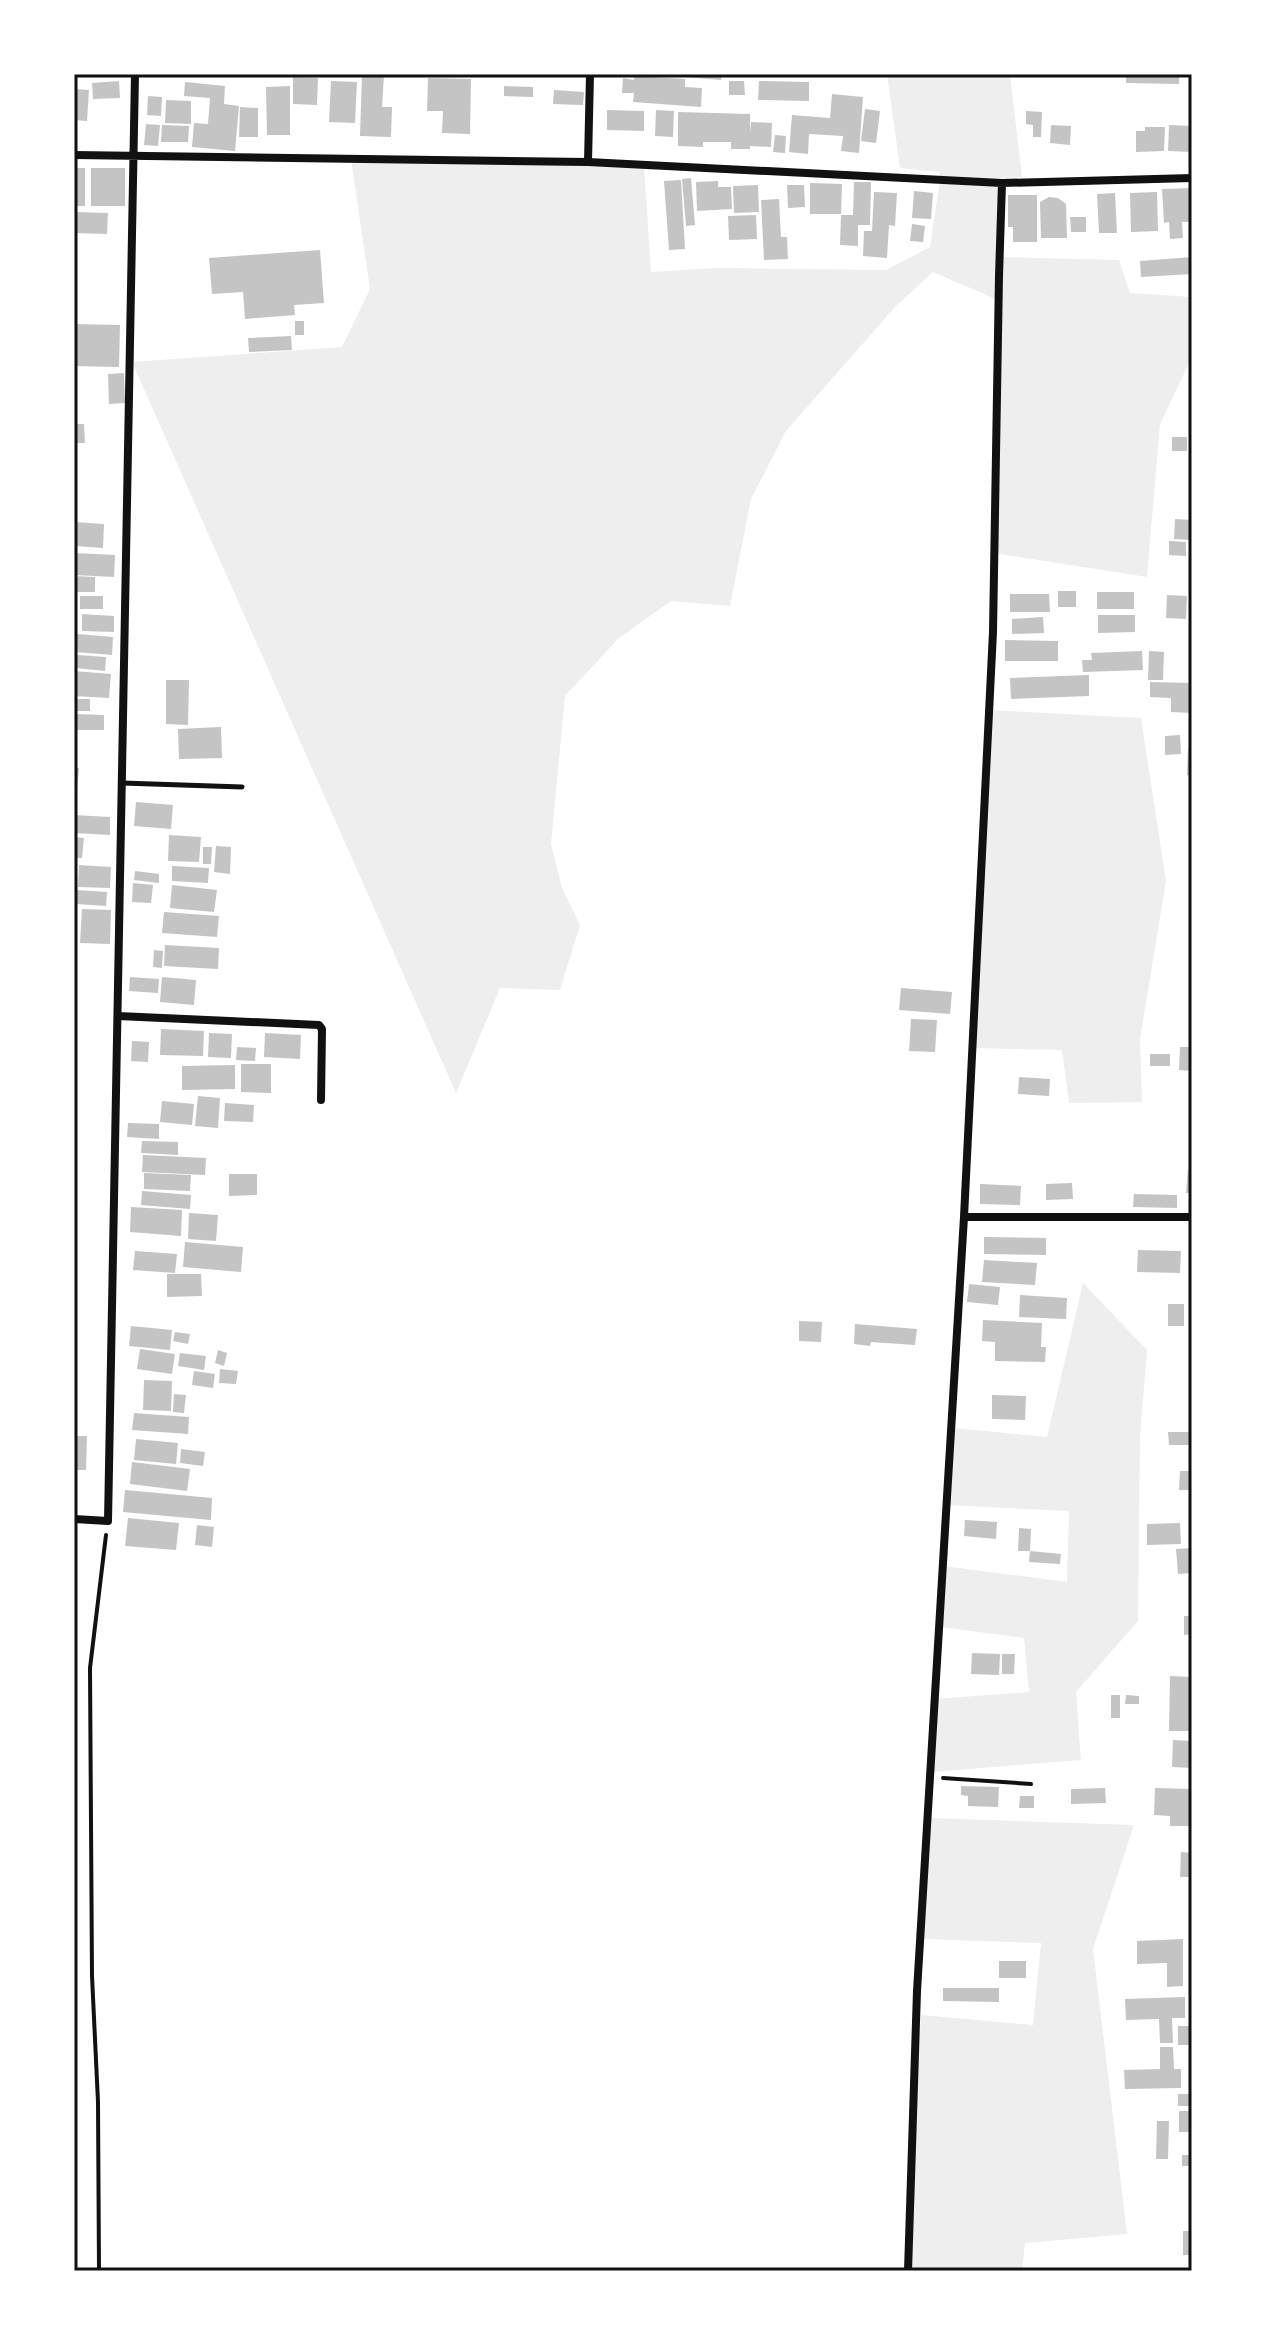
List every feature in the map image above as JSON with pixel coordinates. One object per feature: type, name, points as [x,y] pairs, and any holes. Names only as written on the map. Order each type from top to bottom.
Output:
[{"type":"street","points":[[74,1519],[108,1521],[135,74]]},
{"type":"street","points":[[588,162],[590,74]]},
{"type":"street","points":[[74,155],[588,162],[1002,183],[1192,178]]},
{"type":"street","points":[[908,2271],[917,1991],[964,1217],[993,632],[1002,183]]},
{"type":"street","points":[[118,1016],[319,1025],[322,1029],[321,1100]]},
{"type":"street","points":[[964,1217],[1192,1217]]},
{"type":"lane","points":[[122,783],[242,787]]},
{"type":"path","points":[[99,2271],[98,2102],[92,1976],[90,1668],[108,1521]]},
{"type":"path","points":[[929,1777],[1031,1784]]},
{"type":"shaded area","points":[[887,74],[1010,74],[1022,177],[998,178],[999,257],[1119,260],[1130,293],[1192,297],[1192,357],[1160,424],[1147,577],[994,553],[996,299],[933,272],[895,307],[786,431],[751,499],[730,606],[671,601],[619,638],[565,696],[551,844],[562,888],[580,925],[560,990],[500,988],[456,1093],[132,362],[342,347],[370,289],[351,159],[644,166],[651,272],[714,268],[886,270],[930,247],[940,180],[939,172],[900,168]]},
{"type":"shaded area","points":[[987,710],[1141,718],[1166,881],[1140,1039],[1142,1102],[1069,1103],[1062,1050],[972,1048]]},
{"type":"shaded area","points":[[1083,1283],[1147,1350],[1140,1435],[1138,1621],[1076,1692],[1081,1760],[933,1772],[935,1699],[1029,1692],[1024,1638],[941,1627],[944,1566],[1067,1582],[1069,1511],[947,1505],[954,1428],[1047,1437]]},
{"type":"shaded area","points":[[930,1818],[1134,1825],[1093,1949],[1127,2234],[1025,2243],[1022,2271],[906,2271],[921,2015],[1033,2025],[1041,1943],[923,1939]]},
{"type":"building","points":[[686,74],[722,74],[721,80],[686,77]]},
{"type":"building","points":[[1126,74],[1179,74],[1179,84],[1126,83]]},
{"type":"building","points":[[362,75],[384,75],[382,107],[392,107],[391,137],[360,136]]},
{"type":"building","points":[[634,76],[685,79],[685,87],[702,88],[701,107],[633,102],[634,93],[622,93],[623,78],[634,80]]},
{"type":"building","points":[[293,77],[318,78],[317,105],[293,104]]},
{"type":"building","points":[[428,78],[471,79],[470,134],[442,133],[443,111],[427,111]]},
{"type":"building","points":[[119,81],[120,98],[93,99],[92,83]]},
{"type":"building","points":[[331,81],[357,82],[355,123],[329,122]]},
{"type":"building","points":[[729,81],[744,81],[745,95],[729,95]]},
{"type":"building","points":[[759,81],[809,82],[809,101],[758,100]]},
{"type":"building","points":[[185,82],[225,86],[224,104],[239,106],[235,151],[192,147],[194,123],[208,124],[210,98],[184,96]]},
{"type":"building","points":[[290,86],[290,135],[267,135],[266,87]]},
{"type":"building","points":[[504,86],[533,87],[533,97],[504,96]]},
{"type":"building","points":[[74,89],[89,90],[87,121],[74,120]]},
{"type":"building","points":[[554,90],[584,92],[583,105],[553,104]]},
{"type":"building","points":[[832,94],[863,97],[859,153],[841,151],[843,136],[809,134],[808,154],[789,152],[792,115],[830,118]]},
{"type":"building","points":[[148,96],[162,97],[161,116],[147,115]]},
{"type":"building","points":[[166,100],[191,101],[191,124],[165,123]]},
{"type":"building","points":[[240,107],[258,108],[258,137],[239,137]]},
{"type":"building","points":[[865,109],[880,111],[876,143],[861,141]]},
{"type":"building","points":[[607,110],[644,111],[644,131],[607,130]]},
{"type":"building","points":[[656,110],[674,111],[673,137],[655,136]]},
{"type":"building","points":[[1026,111],[1042,112],[1041,137],[1033,137],[1033,125],[1026,124]]},
{"type":"building","points":[[678,112],[750,114],[750,133],[751,122],[772,123],[771,147],[731,149],[731,142],[703,142],[703,147],[678,146]]},
{"type":"building","points":[[146,124],[160,125],[158,146],[144,145]]},
{"type":"building","points":[[162,125],[189,126],[188,142],[161,142]]},
{"type":"building","points":[[1051,125],[1071,126],[1070,145],[1050,143]]},
{"type":"building","points":[[1169,125],[1192,126],[1192,152],[1168,151]]},
{"type":"building","points":[[1145,127],[1165,127],[1164,151],[1136,152],[1136,131],[1145,131]]},
{"type":"building","points":[[775,135],[786,136],[785,153],[773,152]]},
{"type":"building","points":[[74,168],[85,168],[85,206],[74,206]]},
{"type":"building","points":[[91,168],[125,168],[125,206],[91,206]]},
{"type":"building","points":[[691,178],[695,225],[686,226],[682,179]]},
{"type":"building","points":[[681,180],[685,249],[669,250],[664,181]]},
{"type":"building","points":[[718,181],[718,187],[731,187],[732,209],[697,211],[696,182]]},
{"type":"building","points":[[854,182],[871,182],[870,225],[858,225],[858,246],[840,245],[841,215],[853,215]]},
{"type":"building","points":[[810,183],[842,184],[841,214],[810,214]]},
{"type":"building","points":[[758,185],[759,212],[734,213],[733,186]]},
{"type":"building","points":[[787,185],[804,185],[805,207],[788,208]]},
{"type":"building","points":[[1192,188],[1192,222],[1182,222],[1183,238],[1170,239],[1169,222],[1164,223],[1162,189]]},
{"type":"building","points":[[914,191],[933,193],[931,219],[912,218]]},
{"type":"building","points":[[874,192],[897,193],[895,226],[889,225],[887,258],[863,256],[864,231],[872,231]]},
{"type":"building","points":[[1157,192],[1158,231],[1131,232],[1130,193]]},
{"type":"building","points":[[1115,193],[1117,233],[1099,233],[1097,194]]},
{"type":"building","points":[[1008,195],[1037,195],[1037,242],[1013,242],[1013,227],[1008,227]]},
{"type":"building","points":[[1049,197],[1058,198],[1066,204],[1067,238],[1041,238],[1040,202]]},
{"type":"building","points":[[779,199],[781,237],[787,237],[788,259],[764,260],[761,200]]},
{"type":"building","points":[[74,212],[108,213],[107,234],[74,233]]},
{"type":"building","points":[[756,215],[757,239],[729,240],[728,216]]},
{"type":"building","points":[[1070,217],[1086,217],[1086,232],[1071,232]]},
{"type":"building","points":[[912,224],[925,226],[923,242],[910,241]]},
{"type":"building","points":[[320,250],[324,303],[294,305],[295,315],[245,319],[243,292],[212,294],[209,258]]},
{"type":"building","points":[[1192,257],[1192,274],[1141,277],[1140,261]]},
{"type":"building","points":[[295,321],[304,321],[304,335],[295,335]]},
{"type":"building","points":[[74,324],[120,325],[119,367],[74,366]]},
{"type":"building","points":[[291,336],[292,350],[249,352],[248,338]]},
{"type":"building","points":[[124,373],[125,403],[109,404],[108,374]]},
{"type":"building","points":[[74,424],[84,424],[85,443],[74,443]]},
{"type":"building","points":[[1172,437],[1187,437],[1187,451],[1172,451]]},
{"type":"building","points":[[1175,519],[1192,520],[1192,540],[1174,539]]},
{"type":"building","points":[[74,522],[104,524],[103,548],[74,546]]},
{"type":"building","points":[[1169,541],[1186,542],[1186,556],[1169,555]]},
{"type":"building","points":[[74,553],[115,555],[114,577],[74,575]]},
{"type":"building","points":[[74,576],[95,577],[95,592],[74,592]]},
{"type":"building","points":[[1058,591],[1076,591],[1076,607],[1058,607]]},
{"type":"building","points":[[1097,592],[1134,592],[1134,609],[1097,609]]},
{"type":"building","points":[[1010,594],[1049,594],[1050,612],[1010,612]]},
{"type":"building","points":[[1167,595],[1187,596],[1186,619],[1166,618]]},
{"type":"building","points":[[80,596],[103,596],[103,609],[80,609]]},
{"type":"building","points":[[82,614],[114,616],[114,632],[82,631]]},
{"type":"building","points":[[1098,615],[1135,615],[1135,632],[1098,633]]},
{"type":"building","points":[[1043,617],[1044,633],[1012,634],[1012,619]]},
{"type":"building","points":[[77,634],[113,637],[112,655],[76,652]]},
{"type":"building","points":[[1005,640],[1058,641],[1058,661],[1005,661]]},
{"type":"building","points":[[1142,651],[1143,670],[1083,672],[1082,660],[1092,660],[1091,653]]},
{"type":"building","points":[[1149,651],[1164,652],[1163,680],[1148,680]]},
{"type":"building","points":[[77,655],[106,657],[105,671],[76,668]]},
{"type":"building","points":[[74,671],[111,674],[109,698],[74,696]]},
{"type":"building","points":[[1089,675],[1089,696],[1011,699],[1010,678]]},
{"type":"building","points":[[166,680],[189,680],[188,725],[166,724]]},
{"type":"building","points":[[1150,682],[1192,683],[1192,713],[1171,712],[1171,698],[1150,697]]},
{"type":"building","points":[[74,699],[90,699],[90,711],[74,711]]},
{"type":"building","points":[[74,714],[104,715],[104,730],[74,730]]},
{"type":"building","points":[[221,727],[222,758],[179,759],[178,729]]},
{"type":"building","points":[[1180,735],[1181,754],[1165,755],[1165,736]]},
{"type":"building","points":[[1188,748],[1192,748],[1192,776],[1187,775]]},
{"type":"building","points":[[74,768],[79,768],[76,800],[74,800]]},
{"type":"building","points":[[136,802],[173,805],[171,829],[134,826]]},
{"type":"building","points":[[74,815],[110,817],[110,835],[74,833]]},
{"type":"building","points":[[169,835],[201,837],[199,862],[168,861]]},
{"type":"building","points":[[74,837],[84,838],[82,858],[74,858]]},
{"type":"building","points":[[216,846],[231,847],[230,874],[214,872]]},
{"type":"building","points":[[203,847],[212,847],[211,864],[203,864]]},
{"type":"building","points":[[79,865],[111,867],[110,888],[78,887]]},
{"type":"building","points":[[172,866],[209,868],[208,883],[172,881]]},
{"type":"building","points":[[135,871],[159,874],[159,883],[134,880]]},
{"type":"building","points":[[133,883],[153,885],[151,903],[132,902]]},
{"type":"building","points":[[172,885],[217,890],[214,912],[170,908]]},
{"type":"building","points":[[76,890],[107,892],[106,906],[76,904]]},
{"type":"building","points":[[82,909],[111,910],[110,944],[80,943]]},
{"type":"building","points":[[164,912],[219,916],[217,937],[162,933]]},
{"type":"building","points":[[165,945],[219,948],[218,969],[164,966]]},
{"type":"building","points":[[154,950],[163,951],[162,968],[153,967]]},
{"type":"building","points":[[130,977],[159,979],[158,993],[129,991]]},
{"type":"building","points":[[162,977],[196,980],[194,1005],[160,1002]]},
{"type":"building","points":[[901,988],[952,992],[950,1014],[899,1010]]},
{"type":"building","points":[[911,1019],[937,1020],[935,1052],[909,1051]]},
{"type":"building","points":[[161,1029],[204,1031],[203,1056],[160,1055]]},
{"type":"building","points":[[209,1033],[232,1034],[231,1058],[208,1057]]},
{"type":"building","points":[[265,1033],[301,1035],[300,1059],[264,1057]]},
{"type":"building","points":[[132,1041],[149,1042],[148,1062],[131,1061]]},
{"type":"building","points":[[237,1047],[256,1048],[255,1061],[236,1060]]},
{"type":"building","points":[[1180,1047],[1192,1047],[1192,1071],[1179,1070]]},
{"type":"building","points":[[1150,1054],[1170,1054],[1170,1066],[1150,1066]]},
{"type":"building","points":[[241,1064],[271,1064],[271,1093],[241,1092]]},
{"type":"building","points":[[235,1065],[235,1089],[182,1090],[182,1066]]},
{"type":"building","points":[[1019,1077],[1050,1079],[1049,1096],[1018,1094]]},
{"type":"building","points":[[198,1096],[220,1098],[218,1128],[195,1126]]},
{"type":"building","points":[[162,1101],[194,1104],[192,1125],[160,1122]]},
{"type":"building","points":[[225,1103],[254,1105],[253,1122],[224,1121]]},
{"type":"building","points":[[128,1123],[159,1124],[159,1139],[127,1137]]},
{"type":"building","points":[[142,1141],[178,1142],[178,1155],[141,1153]]},
{"type":"building","points":[[143,1155],[206,1158],[205,1175],[142,1172]]},
{"type":"building","points":[[1188,1169],[1192,1169],[1192,1193],[1186,1193]]},
{"type":"building","points":[[144,1173],[191,1175],[190,1191],[144,1189]]},
{"type":"building","points":[[229,1174],[257,1174],[257,1195],[229,1196]]},
{"type":"building","points":[[1072,1183],[1073,1199],[1046,1200],[1046,1184]]},
{"type":"building","points":[[980,1184],[1021,1186],[1020,1205],[980,1204]]},
{"type":"building","points":[[142,1191],[191,1195],[190,1209],[141,1205]]},
{"type":"building","points":[[1134,1194],[1177,1195],[1177,1208],[1133,1207]]},
{"type":"building","points":[[131,1207],[182,1210],[181,1236],[130,1232]]},
{"type":"building","points":[[189,1213],[218,1215],[216,1241],[188,1239]]},
{"type":"building","points":[[984,1237],[1046,1238],[1046,1255],[984,1254]]},
{"type":"building","points":[[185,1242],[243,1247],[241,1272],[183,1267]]},
{"type":"building","points":[[1138,1250],[1181,1251],[1180,1273],[1137,1272]]},
{"type":"building","points":[[135,1251],[177,1254],[175,1273],[133,1270]]},
{"type":"building","points":[[984,1260],[1037,1263],[1035,1285],[982,1282]]},
{"type":"building","points":[[167,1274],[201,1274],[202,1296],[167,1297]]},
{"type":"building","points":[[969,1284],[1000,1287],[998,1305],[967,1302]]},
{"type":"building","points":[[1020,1295],[1067,1298],[1066,1319],[1019,1317]]},
{"type":"building","points":[[1168,1304],[1184,1304],[1184,1326],[1168,1326]]},
{"type":"building","points":[[983,1320],[1042,1323],[1041,1347],[1046,1347],[1045,1362],[995,1361],[995,1342],[982,1341]]},
{"type":"building","points":[[799,1321],[822,1322],[821,1342],[799,1341]]},
{"type":"building","points":[[855,1324],[917,1329],[915,1345],[854,1344]]},
{"type":"building","points":[[131,1326],[172,1330],[170,1350],[129,1346]]},
{"type":"building","points":[[175,1332],[190,1334],[188,1344],[173,1341]]},
{"type":"building","points":[[140,1349],[175,1354],[172,1374],[137,1369]]},
{"type":"building","points":[[218,1350],[227,1353],[224,1366],[215,1363]]},
{"type":"building","points":[[180,1353],[206,1356],[204,1370],[178,1366]]},
{"type":"building","points":[[220,1369],[238,1371],[236,1384],[219,1383]]},
{"type":"building","points":[[194,1371],[215,1374],[213,1388],[192,1385]]},
{"type":"building","points":[[144,1380],[172,1381],[171,1411],[143,1410]]},
{"type":"building","points":[[174,1394],[186,1395],[184,1413],[173,1412]]},
{"type":"building","points":[[992,1395],[1026,1396],[1025,1420],[992,1419]]},
{"type":"building","points":[[134,1413],[189,1417],[188,1434],[132,1430]]},
{"type":"building","points":[[1168,1432],[1192,1432],[1192,1445],[1169,1445]]},
{"type":"building","points":[[74,1436],[87,1436],[86,1470],[74,1470]]},
{"type":"building","points":[[136,1439],[178,1443],[176,1464],[134,1460]]},
{"type":"building","points":[[181,1449],[205,1452],[203,1466],[180,1463]]},
{"type":"building","points":[[132,1462],[190,1469],[187,1491],[130,1484]]},
{"type":"building","points":[[1180,1471],[1192,1471],[1192,1490],[1179,1490]]},
{"type":"building","points":[[125,1490],[212,1498],[211,1520],[123,1512]]},
{"type":"building","points":[[128,1518],[179,1523],[176,1550],[125,1546]]},
{"type":"building","points":[[965,1520],[997,1522],[996,1539],[964,1536]]},
{"type":"building","points":[[1180,1523],[1181,1544],[1147,1545],[1147,1524]]},
{"type":"building","points":[[197,1525],[214,1527],[212,1547],[195,1545]]},
{"type":"building","points":[[1019,1528],[1031,1529],[1030,1551],[1018,1551]]},
{"type":"building","points":[[1192,1548],[1192,1573],[1178,1574],[1176,1549]]},
{"type":"building","points":[[1030,1551],[1061,1554],[1060,1564],[1029,1562]]},
{"type":"building","points":[[1184,1616],[1192,1616],[1192,1634],[1184,1635]]},
{"type":"building","points":[[972,1653],[1000,1654],[999,1675],[971,1674]]},
{"type":"building","points":[[1002,1654],[1015,1654],[1014,1674],[1002,1674]]},
{"type":"building","points":[[1170,1676],[1192,1677],[1192,1731],[1169,1731]]},
{"type":"building","points":[[1111,1695],[1120,1695],[1120,1718],[1111,1718]]},
{"type":"building","points":[[1126,1695],[1139,1696],[1139,1704],[1125,1704]]},
{"type":"building","points":[[1173,1740],[1192,1741],[1192,1768],[1172,1767]]},
{"type":"building","points":[[961,1786],[999,1787],[998,1807],[968,1806],[968,1796],[961,1795]]},
{"type":"building","points":[[1105,1788],[1106,1803],[1071,1804],[1071,1789]]},
{"type":"building","points":[[1155,1788],[1190,1789],[1189,1826],[1170,1826],[1170,1816],[1154,1815]]},
{"type":"building","points":[[1020,1796],[1034,1796],[1034,1808],[1019,1808]]},
{"type":"building","points":[[1181,1852],[1192,1853],[1192,1877],[1180,1877]]},
{"type":"building","points":[[1183,1939],[1183,1986],[1167,1987],[1167,1963],[1137,1964],[1137,1941]]},
{"type":"building","points":[[999,1961],[1026,1961],[1026,1978],[999,1978]]},
{"type":"building","points":[[943,1988],[999,1988],[999,2002],[943,2001]]},
{"type":"building","points":[[1185,1997],[1185,2018],[1172,2018],[1173,2043],[1160,2043],[1159,2019],[1126,2020],[1125,1999]]},
{"type":"building","points":[[1178,2026],[1192,2026],[1192,2045],[1178,2045]]},
{"type":"building","points":[[1160,2047],[1173,2047],[1174,2069],[1181,2069],[1181,2088],[1125,2089],[1124,2070],[1160,2069]]},
{"type":"building","points":[[1178,2094],[1192,2094],[1192,2106],[1178,2106]]},
{"type":"building","points":[[1179,2111],[1192,2111],[1192,2132],[1179,2132]]},
{"type":"building","points":[[1157,2121],[1169,2121],[1168,2159],[1156,2159]]},
{"type":"building","points":[[1182,2155],[1192,2155],[1192,2166],[1182,2166]]},
{"type":"building","points":[[1183,2231],[1192,2231],[1192,2255],[1183,2255]]}]
